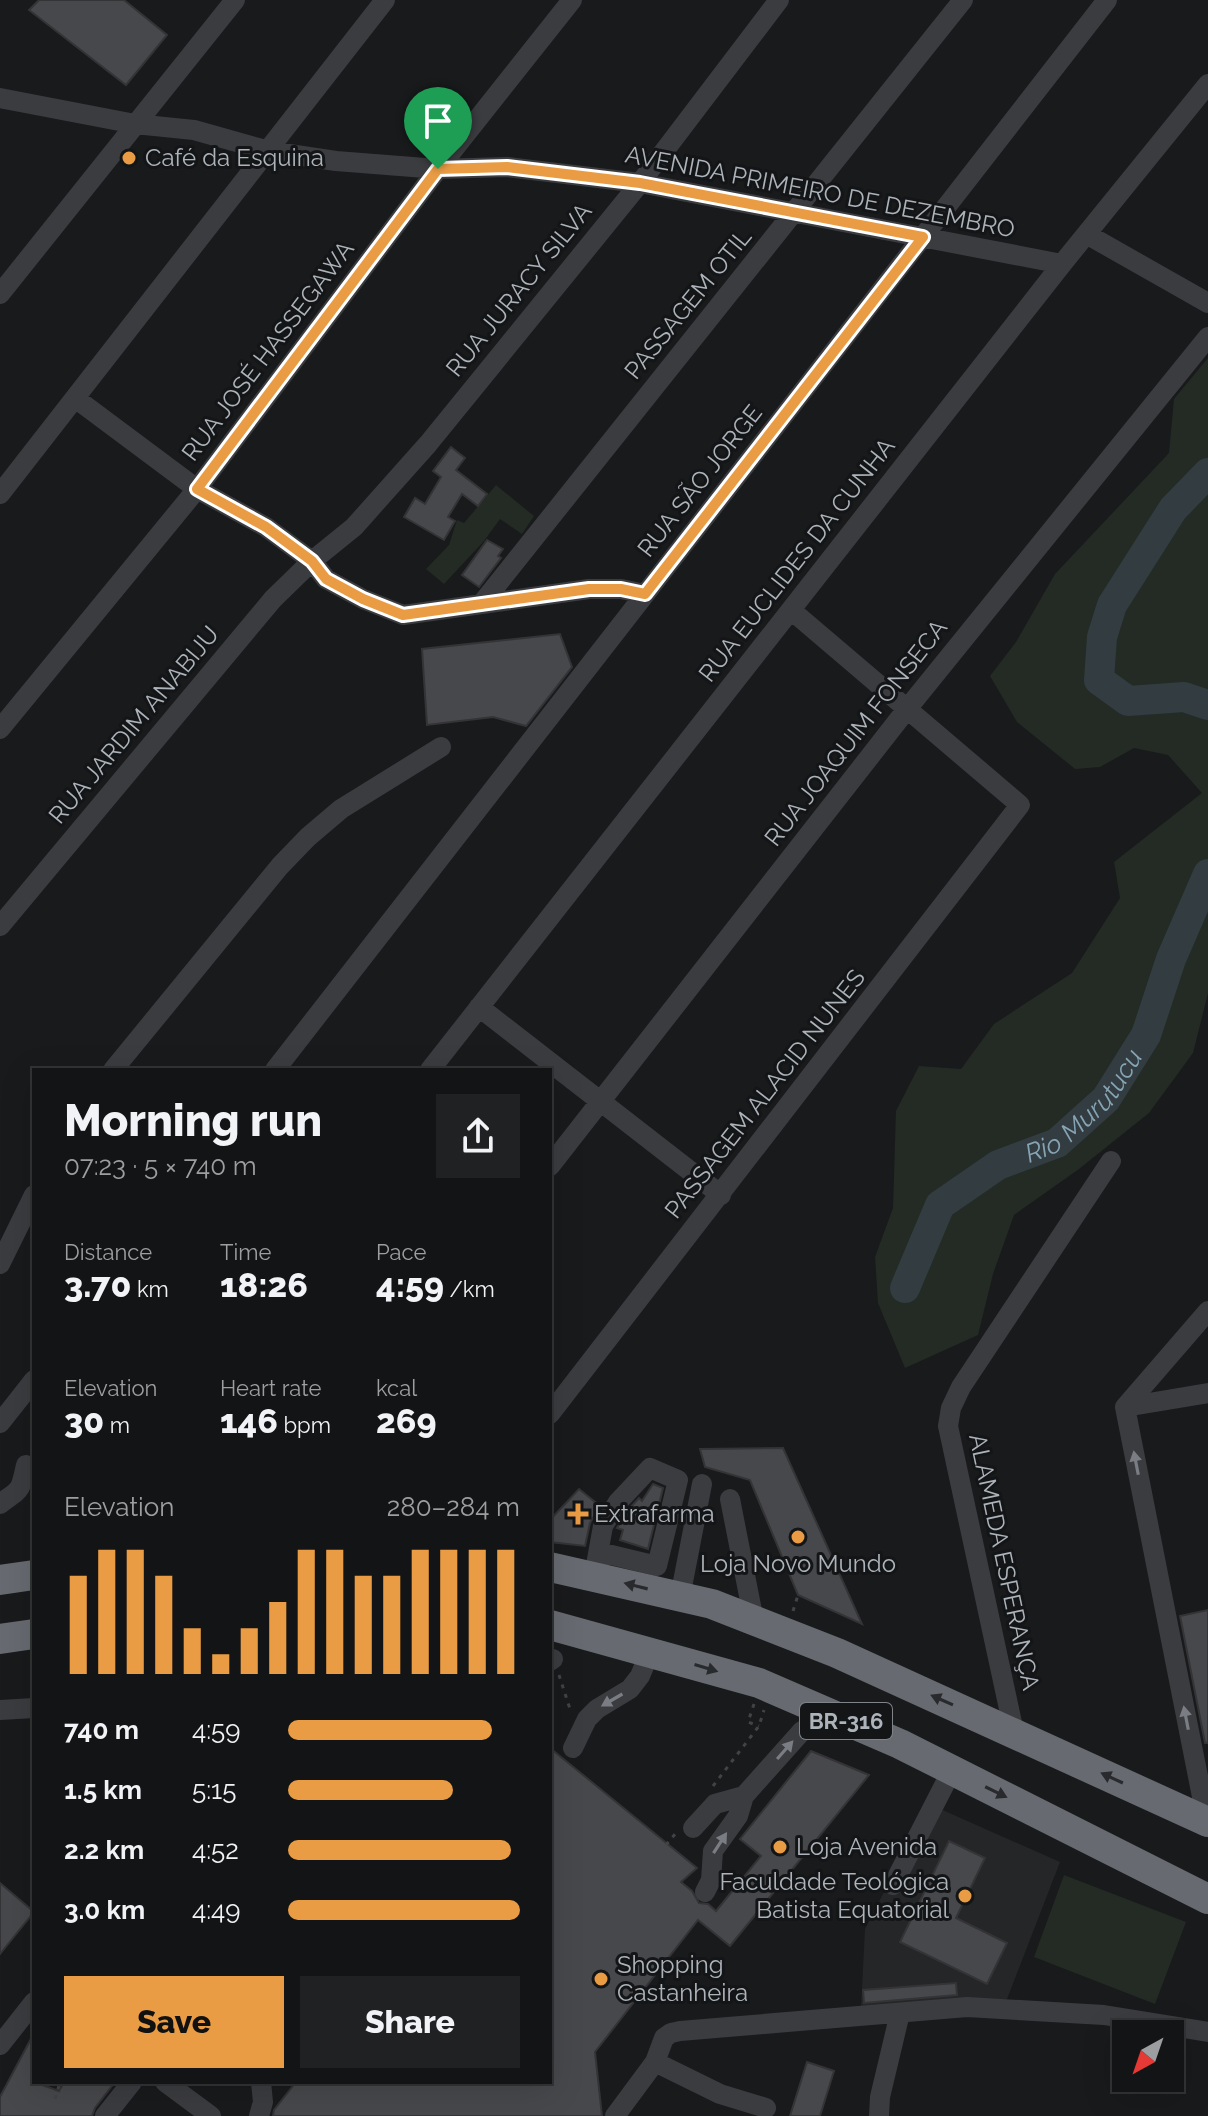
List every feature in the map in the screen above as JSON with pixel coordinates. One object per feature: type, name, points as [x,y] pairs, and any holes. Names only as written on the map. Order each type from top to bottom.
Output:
[{"type":"highway","name":"BR-316","points":[[552,1567],[596,1564],[680,1597],[712,1604],[837,1653],[1207,1822]]},
{"type":"highway","points":[[0,1580],[32,1575]]},
{"type":"highway","name":"BR-316","points":[[552,1626],[759,1683],[952,1770],[1128,1857],[1208,1885]]},
{"type":"highway","points":[[0,1639],[32,1634]]},
{"type":"highway","points":[[1128,1857],[1208,1899]]},
{"type":"street","points":[[0,294],[235,0]]},
{"type":"street","points":[[0,494],[385,0]]},
{"type":"street","name":"RUA JOSÉ HASSEGAWA","points":[[0,729],[197,489],[438,169],[572,0]]},
{"type":"street","name":"RUA JURACY SILVA","points":[[312,561],[354,527],[380,500],[640,183],[779,0]]},
{"type":"street","name":"PASSAGEM OTIL","points":[[483,602],[963,0]]},
{"type":"street","name":"RUA SÃO JORGE","points":[[277,1068],[1107,0]]},
{"type":"street","name":"RUA EUCLIDES DA CUNHA","points":[[432,1068],[1062,264],[1208,84]]},
{"type":"street","name":"AVENIDA PRIMEIRO DE DEZEMBRO","points":[[0,98],[135,124],[194,130],[269,151],[336,161],[438,169],[507,167],[640,183],[1062,264]]},
{"type":"street","points":[[1088,235],[1208,303]]},
{"type":"street","name":"RUA JOAQUIM FONSECA","points":[[552,1163],[907,709],[1208,337]]},
{"type":"street","points":[[75,398],[197,489],[266,527],[312,561],[326,579],[363,599],[403,615],[589,589],[621,589],[645,594]]},
{"type":"street","name":"RUA JARDIM ANABIJU","points":[[0,926],[273,599],[312,561]]},
{"type":"street","points":[[791,610],[907,709]]},
{"type":"street","name":"PASSAGEM ALACID NUNES","points":[[552,1411],[1020,805],[907,709]]},
{"type":"street","points":[[115,1068],[280,866],[308,837],[341,809],[441,747]]},
{"type":"street","points":[[479,1007],[721,1195]]},
{"type":"street","name":"ALAMEDA ESPERANÇA","points":[[1014,1732],[948,1426],[951,1408],[961,1387],[1111,1161]]},
{"type":"street","points":[[0,1264],[32,1199]]},
{"type":"street","points":[[1125,1407],[1208,1311]]},
{"type":"street","points":[[0,1423],[32,1383]]},
{"type":"street","points":[[1125,1407],[1208,1393]]},
{"type":"street","points":[[1125,1407],[1207,1822]]},
{"type":"street","points":[[0,1504],[13,1497],[22,1487],[26,1465]]},
{"type":"street","points":[[650,1468],[678,1480],[657,1566],[596,1564],[603,1526],[618,1502],[650,1468]]},
{"type":"street","points":[[680,1597],[702,1484]]},
{"type":"street","points":[[730,1499],[754,1621]]},
{"type":"street","points":[[573,1748],[587,1719],[597,1709],[630,1689],[640,1676],[650,1652]]},
{"type":"street","points":[[0,1710],[32,1708]]},
{"type":"street","points":[[705,1892],[711,1880],[713,1851],[738,1816],[744,1796],[802,1731],[834,1715]]},
{"type":"street","points":[[893,1885],[952,1770]]},
{"type":"street","points":[[685,1830],[715,1804],[744,1796]]},
{"type":"street","points":[[0,2045],[32,2005]]},
{"type":"street","points":[[615,2116],[655,2062],[664,2038],[680,2031],[967,2007],[1104,2015],[1208,2032]]},
{"type":"street","points":[[879,2116],[880,2097],[900,2013]]},
{"type":"street","points":[[655,2062],[720,2094],[766,2108]]},
{"type":"street","points":[[105,2116],[130,2084]]},
{"type":"street","points":[[168,2084],[211,2116]]},
{"type":"street","points":[[259,2116],[263,2102],[261,2084]]},
{"type":"path","points":[[789,1624],[798,1595]]},
{"type":"path","points":[[552,1660],[571,1706],[568,1718]]},
{"type":"path","points":[[713,1785],[759,1726],[768,1697]]},
{"type":"path","points":[[754,1703],[748,1722],[759,1726]]},
{"type":"path","points":[[666,1845],[685,1830]]},
{"type":"path","points":[[55,2099],[59,2084]]},
{"type":"shaded area","points":[[1208,358],[1208,993],[1193,1053],[1149,1113],[1079,1169],[1014,1215],[993,1274],[978,1335],[905,1368],[878,1303],[875,1257],[893,1208],[896,1111],[919,1066],[961,1069],[994,1024],[1072,973],[1120,898],[1114,862],[1202,793],[1168,755],[1134,748],[1100,767],[1075,769],[1017,722],[990,676],[1016,642],[1055,574],[1169,453],[1174,399]]},
{"type":"shaded area","points":[[496,485],[534,516],[522,534],[500,519],[444,584],[426,569],[449,545],[457,520],[464,523]]},
{"type":"shaded area","name":"Faculdade Teológica Batista Equatorial","points":[[929,1804],[1060,1862],[1007,1999],[861,2008],[865,1929]]},
{"type":"shaded area","points":[[1064,1875],[1186,1922],[1155,2004],[1034,1957]]},
{"type":"building","points":[[39,0],[124,0],[167,35],[126,85],[29,10]]},
{"type":"building","points":[[451,447],[465,458],[456,470],[487,494],[478,506],[462,494],[448,517],[455,521],[444,540],[404,517],[415,498],[425,504],[441,477],[433,471]]},
{"type":"building","points":[[487,540],[503,549],[498,556],[501,558],[479,587],[462,575]]},
{"type":"building","points":[[560,634],[572,667],[526,726],[493,717],[427,725],[422,649]]},
{"type":"building","name":"Loja Novo Mundo","points":[[783,1448],[862,1624],[798,1595],[750,1480],[705,1467],[700,1449]]},
{"type":"building","points":[[653,1484],[663,1488],[648,1549],[620,1540],[623,1530],[617,1528],[628,1510],[639,1498],[642,1501]]},
{"type":"building","name":"Extrafarma","points":[[579,1489],[600,1506],[590,1523],[585,1546],[552,1542],[552,1518]]},
{"type":"building","points":[[1208,1610],[1208,1743],[1205,1743],[1180,1616]]},
{"type":"building","name":"Shopping Castanheira","points":[[552,1750],[697,1868],[681,1882],[692,1891],[699,1903],[708,1904],[716,1911],[761,1856],[740,1839],[811,1751],[869,1775],[730,1946],[698,1920],[595,2052],[602,2116],[273,2116],[274,2110],[294,2084],[552,2084]]},
{"type":"building","points":[[949,1841],[985,1858],[956,1918],[1007,1943],[987,1984],[900,1942]]},
{"type":"building","points":[[0,1883],[32,1910],[32,1914],[0,1954]]},
{"type":"building","points":[[956,1983],[957,1995],[864,2003],[863,1990]]},
{"type":"building","points":[[32,2037],[32,2084],[59,2091],[63,2084],[113,2084],[92,2116],[0,2116],[0,2097]]},
{"type":"building","points":[[807,2062],[834,2071],[820,2116],[790,2116]]},
{"type":"waterway","name":"Rio Murutucu","points":[[1208,473],[1173,509],[1112,605],[1102,637],[1099,680],[1128,701],[1184,697],[1208,705]]},
{"type":"waterway","name":"Rio Murutucu","points":[[905,1288],[940,1205],[998,1165],[1057,1143],[1106,1099],[1146,1035],[1171,959],[1208,874]]},
{"type":"place","name":"Café da Esquina","points":[[129,158]]},
{"type":"place","name":"Extrafarma","points":[[578,1514]]},
{"type":"place","name":"Loja Novo Mundo","points":[[798,1537]]},
{"type":"place","name":"Loja Avenida","points":[[780,1847]]},
{"type":"place","name":"Faculdade Teológica Batista Equatorial","points":[[965,1896]]},
{"type":"place","name":"Shopping Castanheira","points":[[601,1979]]},
{"type":"route","points":[[507,167],[640,183],[923,237],[645,594],[621,589],[589,589],[403,615],[363,599],[326,579],[312,561],[266,527],[197,489],[438,169],[507,167]]}]
